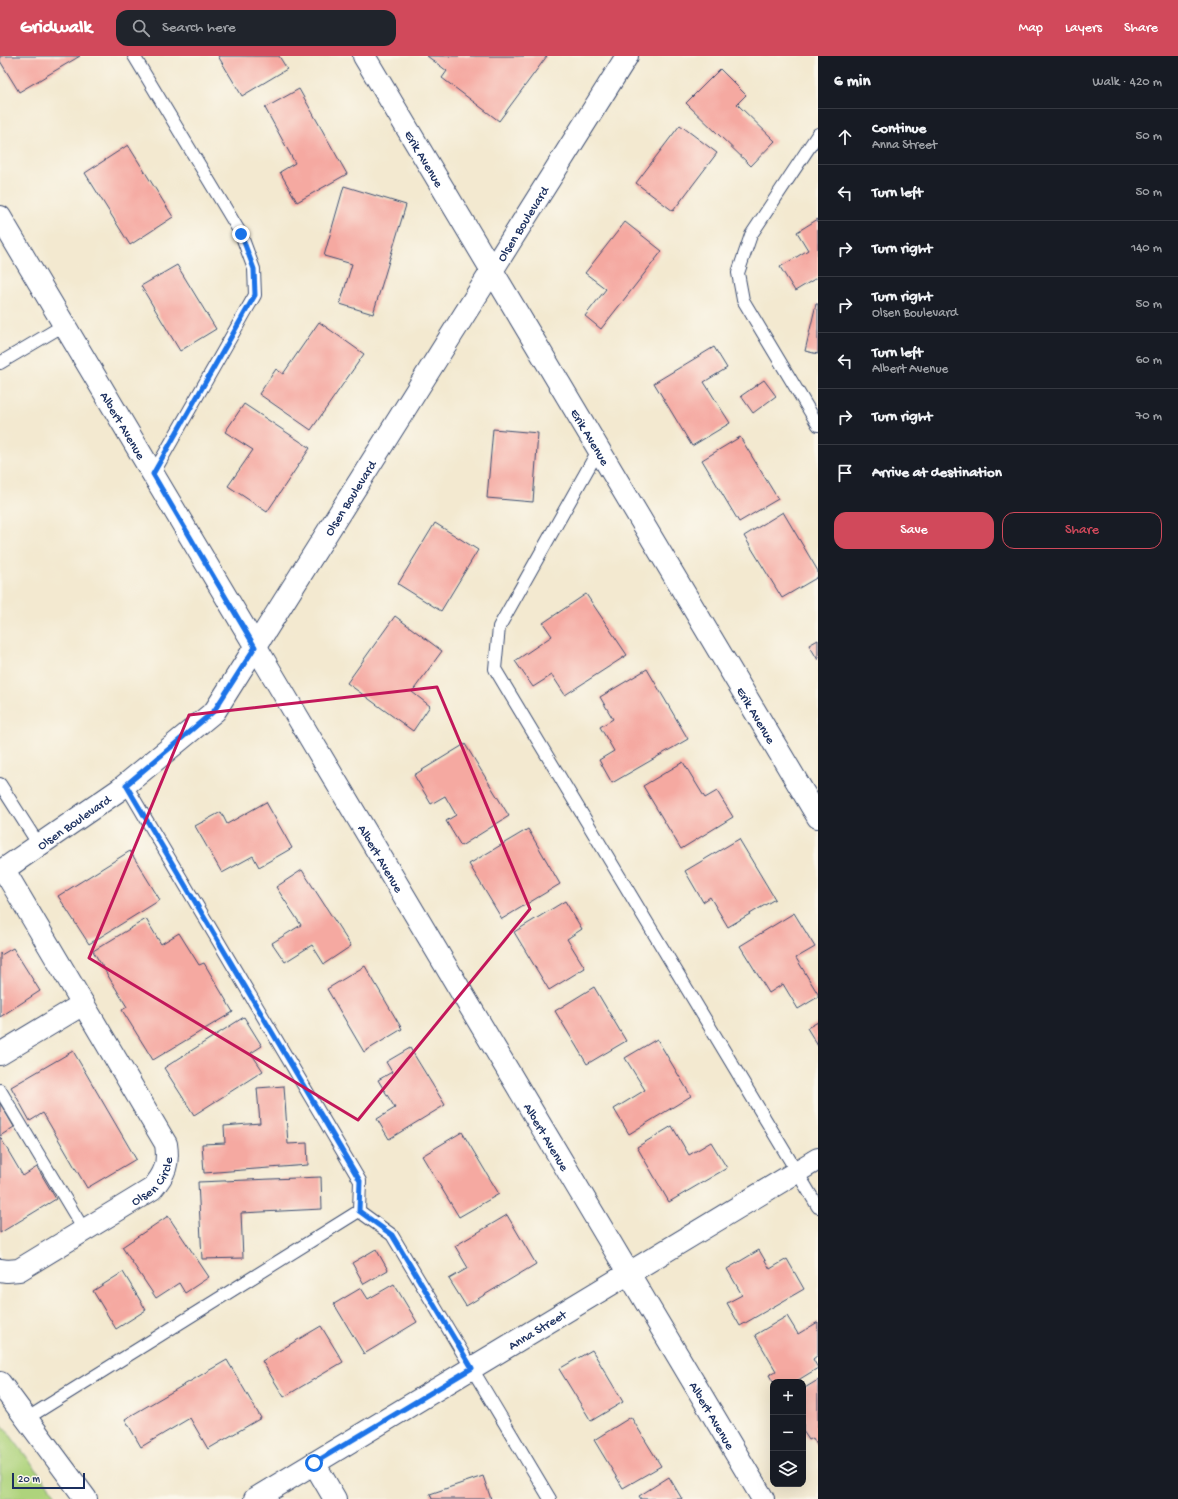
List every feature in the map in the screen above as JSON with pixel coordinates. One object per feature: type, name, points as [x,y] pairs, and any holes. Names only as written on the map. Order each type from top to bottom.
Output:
[{"type":"street","name":"Erik Avenue","points":[[364,56],[818,817]]},
{"type":"street","name":"Olsen Boulevard","points":[[2,871],[126,785],[214,711],[627,56]]},
{"type":"street","name":"Albert Avenue","points":[[0,217],[763,1499]]},
{"type":"street","name":"Olsen Circle","points":[[0,1270],[7,1272],[19,1270],[152,1189],[159,1181],[165,1169],[168,1157],[166,1144],[2,871]]},
{"type":"street","points":[[0,1054],[83,1004]]},
{"type":"street","name":"Anna Street","points":[[255,1499],[818,1159]]},
{"type":"street","points":[[0,1383],[86,1499]]},
{"type":"street","points":[[314,1463],[335,1499]]},
{"type":"lane","points":[[134,56],[241,234],[254,269],[255,295],[153,474]]},
{"type":"lane","points":[[818,134],[751,235],[738,273],[743,300],[818,425]]},
{"type":"lane","points":[[0,363],[64,325]]},
{"type":"lane","points":[[599,449],[499,627],[495,669],[818,1207]]},
{"type":"lane","points":[[0,784],[39,845]]},
{"type":"lane","points":[[126,785],[360,1181],[359,1211]]},
{"type":"lane","points":[[0,1090],[84,1230]]},
{"type":"lane","points":[[359,1211],[392,1235],[550,1499]]},
{"type":"lane","points":[[26,1418],[359,1211]]},
{"type":"highlighted area","points":[[437,687],[530,909],[358,1120],[89,958],[189,715]]},
{"type":"green space","points":[[0,1422],[59,1499],[0,1499]]},
{"type":"building","points":[[0,56],[80,56],[19,92],[0,61]]},
{"type":"building","points":[[218,56],[279,56],[287,69],[242,96]]},
{"type":"building","points":[[427,56],[547,56],[499,121],[442,78],[447,71]]},
{"type":"building","points":[[720,69],[746,95],[737,104],[775,141],[751,166],[686,103]]},
{"type":"building","points":[[299,89],[347,174],[297,202],[280,172],[295,163],[265,108]]},
{"type":"building","points":[[680,125],[717,153],[673,211],[636,183]]},
{"type":"building","points":[[128,145],[173,217],[130,245],[85,173]]},
{"type":"building","points":[[344,186],[406,205],[373,314],[340,304],[352,264],[324,256]]},
{"type":"building","points":[[818,219],[818,277],[795,291],[780,267],[808,250],[797,232]]},
{"type":"building","points":[[625,222],[662,251],[601,329],[585,316],[606,289],[585,273]]},
{"type":"building","points":[[177,265],[216,329],[180,351],[141,286]]},
{"type":"building","points":[[816,304],[818,304],[818,354],[805,351]]},
{"type":"building","points":[[319,322],[364,354],[311,430],[259,394],[276,369],[283,374]]},
{"type":"building","points":[[714,347],[727,368],[704,382],[730,423],[692,446],[654,383]]},
{"type":"building","points":[[764,380],[776,396],[753,413],[741,396]]},
{"type":"building","points":[[244,404],[310,448],[267,512],[228,486],[253,450],[225,432]]},
{"type":"building","points":[[493,429],[538,433],[533,502],[487,498]]},
{"type":"building","points":[[740,437],[778,499],[739,522],[702,460]]},
{"type":"building","points":[[783,512],[818,571],[818,577],[782,598],[744,536]]},
{"type":"building","points":[[435,523],[478,550],[441,611],[398,584]]},
{"type":"building","points":[[586,594],[627,655],[565,695],[552,675],[533,687],[515,661],[552,636],[543,623]]},
{"type":"building","points":[[395,616],[442,651],[412,692],[430,706],[413,731],[347,683]]},
{"type":"building","points":[[818,640],[818,660],[809,645]]},
{"type":"building","points":[[647,669],[688,739],[612,783],[599,760],[614,751],[600,727],[613,719],[600,697]]},
{"type":"building","points":[[465,744],[509,816],[461,846],[446,821],[456,815],[445,796],[431,804],[414,775]]},
{"type":"building","points":[[683,762],[705,798],[717,791],[733,817],[681,849],[643,786]]},
{"type":"building","points":[[266,802],[292,848],[259,867],[253,856],[222,873],[195,826],[221,812],[227,824]]},
{"type":"building","points":[[528,829],[560,884],[502,919],[469,864]]},
{"type":"building","points":[[739,839],[775,899],[728,927],[710,897],[703,902],[685,871]]},
{"type":"building","points":[[130,851],[160,900],[89,944],[58,896]]},
{"type":"building","points":[[302,870],[351,946],[324,964],[312,945],[285,962],[272,943],[301,925],[276,887]]},
{"type":"building","points":[[565,901],[582,929],[567,939],[585,968],[549,990],[514,932]]},
{"type":"building","points":[[794,913],[815,947],[796,958],[818,994],[818,997],[798,1009],[783,984],[769,993],[740,946]]},
{"type":"building","points":[[146,919],[161,944],[179,933],[199,965],[204,963],[233,1012],[153,1060],[122,1010],[127,1007],[93,951]]},
{"type":"building","points":[[13,948],[40,991],[0,1017],[0,953],[1,955]]},
{"type":"building","points":[[365,966],[402,1029],[364,1052],[327,989]]},
{"type":"building","points":[[594,987],[626,1041],[587,1064],[555,1011]]},
{"type":"building","points":[[244,1017],[262,1046],[251,1053],[263,1071],[194,1115],[164,1068]]},
{"type":"building","points":[[818,1022],[818,1046],[807,1028]]},
{"type":"building","points":[[657,1039],[691,1096],[629,1134],[614,1109],[645,1090],[625,1058]]},
{"type":"building","points":[[410,1048],[445,1105],[389,1139],[377,1119],[395,1108],[378,1080],[392,1072],[386,1062]]},
{"type":"building","points":[[73,1051],[136,1159],[87,1188],[43,1113],[30,1121],[11,1087]]},
{"type":"building","points":[[284,1086],[288,1144],[307,1143],[308,1165],[204,1173],[202,1144],[225,1143],[224,1126],[260,1123],[257,1088]]},
{"type":"building","points":[[0,1103],[14,1127],[0,1136]]},
{"type":"building","points":[[672,1126],[689,1155],[711,1142],[727,1168],[669,1202],[637,1147]]},
{"type":"building","points":[[462,1132],[499,1194],[459,1217],[422,1156]]},
{"type":"building","points":[[0,1137],[23,1176],[37,1167],[56,1199],[0,1233]]},
{"type":"building","points":[[321,1177],[322,1209],[241,1213],[243,1258],[202,1259],[198,1182]]},
{"type":"building","points":[[507,1215],[536,1264],[466,1306],[449,1279],[468,1268],[455,1246]]},
{"type":"building","points":[[168,1216],[209,1277],[185,1293],[179,1283],[156,1298],[122,1247]]},
{"type":"building","points":[[376,1249],[388,1270],[364,1284],[352,1263]]},
{"type":"building","points":[[759,1250],[770,1269],[787,1259],[804,1289],[740,1326],[727,1303],[742,1295],[727,1269]]},
{"type":"building","points":[[123,1272],[146,1310],[116,1329],[93,1291]]},
{"type":"building","points":[[394,1284],[417,1322],[364,1354],[334,1304],[361,1288],[368,1299]]},
{"type":"building","points":[[787,1316],[798,1334],[818,1322],[818,1355],[813,1359],[818,1368],[800,1379],[771,1379],[769,1375],[776,1371],[755,1335]]},
{"type":"building","points":[[321,1326],[343,1362],[284,1397],[262,1361]]},
{"type":"building","points":[[592,1350],[623,1402],[591,1421],[559,1369]]},
{"type":"building","points":[[227,1360],[261,1418],[208,1449],[190,1418],[141,1447],[125,1419]]},
{"type":"building","points":[[818,1380],[818,1447],[813,1438],[809,1440],[806,1436],[806,1387]]},
{"type":"building","points":[[631,1417],[661,1466],[623,1488],[594,1440]]},
{"type":"building","points":[[483,1476],[491,1499],[432,1499],[430,1494]]},
{"type":"building","points":[[669,1477],[682,1499],[641,1499],[639,1496]]},
{"type":"route","points":[[241,234],[254,269],[255,295],[153,474],[255,647],[214,711],[126,785],[360,1181],[359,1211],[392,1235],[472,1368],[314,1463]]}]
